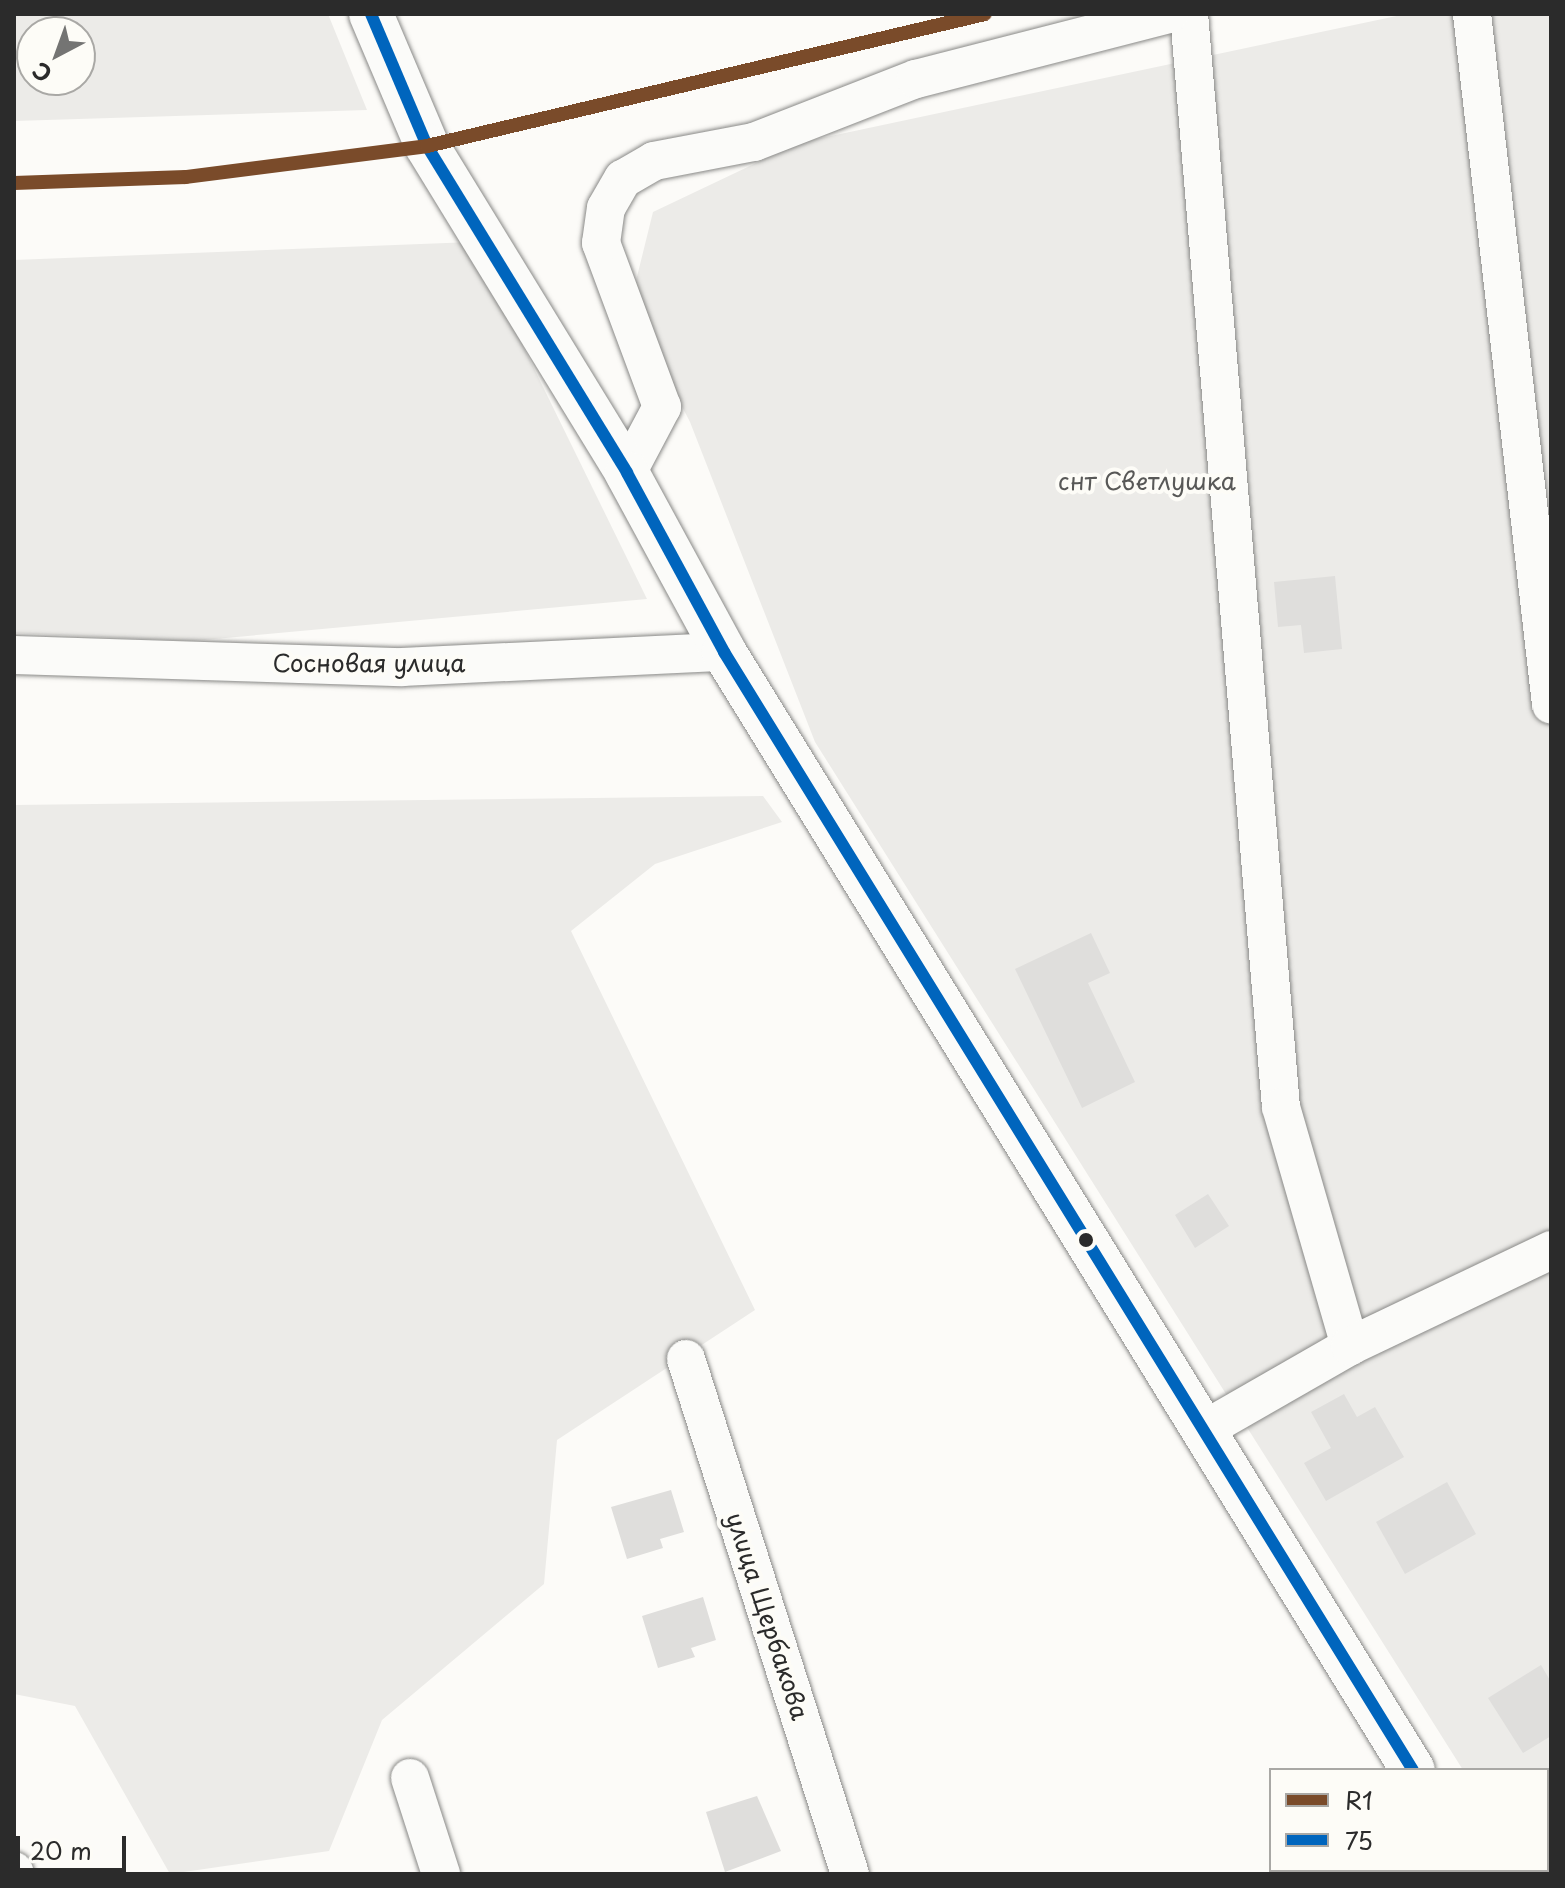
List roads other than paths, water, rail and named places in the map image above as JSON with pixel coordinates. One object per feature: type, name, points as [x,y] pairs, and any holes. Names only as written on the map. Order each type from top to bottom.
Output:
[{"type":"main road","points":[[371,14],[427,146],[627,473],[724,652],[1207,1428],[1412,1768]]},
{"type":"street","points":[[627,473],[662,407],[601,243],[606,208],[623,179],[654,161],[754,142],[916,79],[1169,14]]},
{"type":"street","points":[[1189,14],[1281,1107],[1350,1346]]},
{"type":"street","points":[[1472,14],[1551,704]]},
{"type":"street","name":"Сосновая улица","points":[[14,655],[402,667],[724,652]]},
{"type":"street","points":[[1207,1428],[1350,1346],[1551,1250]]},
{"type":"street","name":"улица Щербакова","points":[[686,1359],[850,1874]]},
{"type":"street","points":[[410,1778],[441,1874]]},
{"type":"park label","name":"снт Светлушка","points":[[1147,481]]}]
